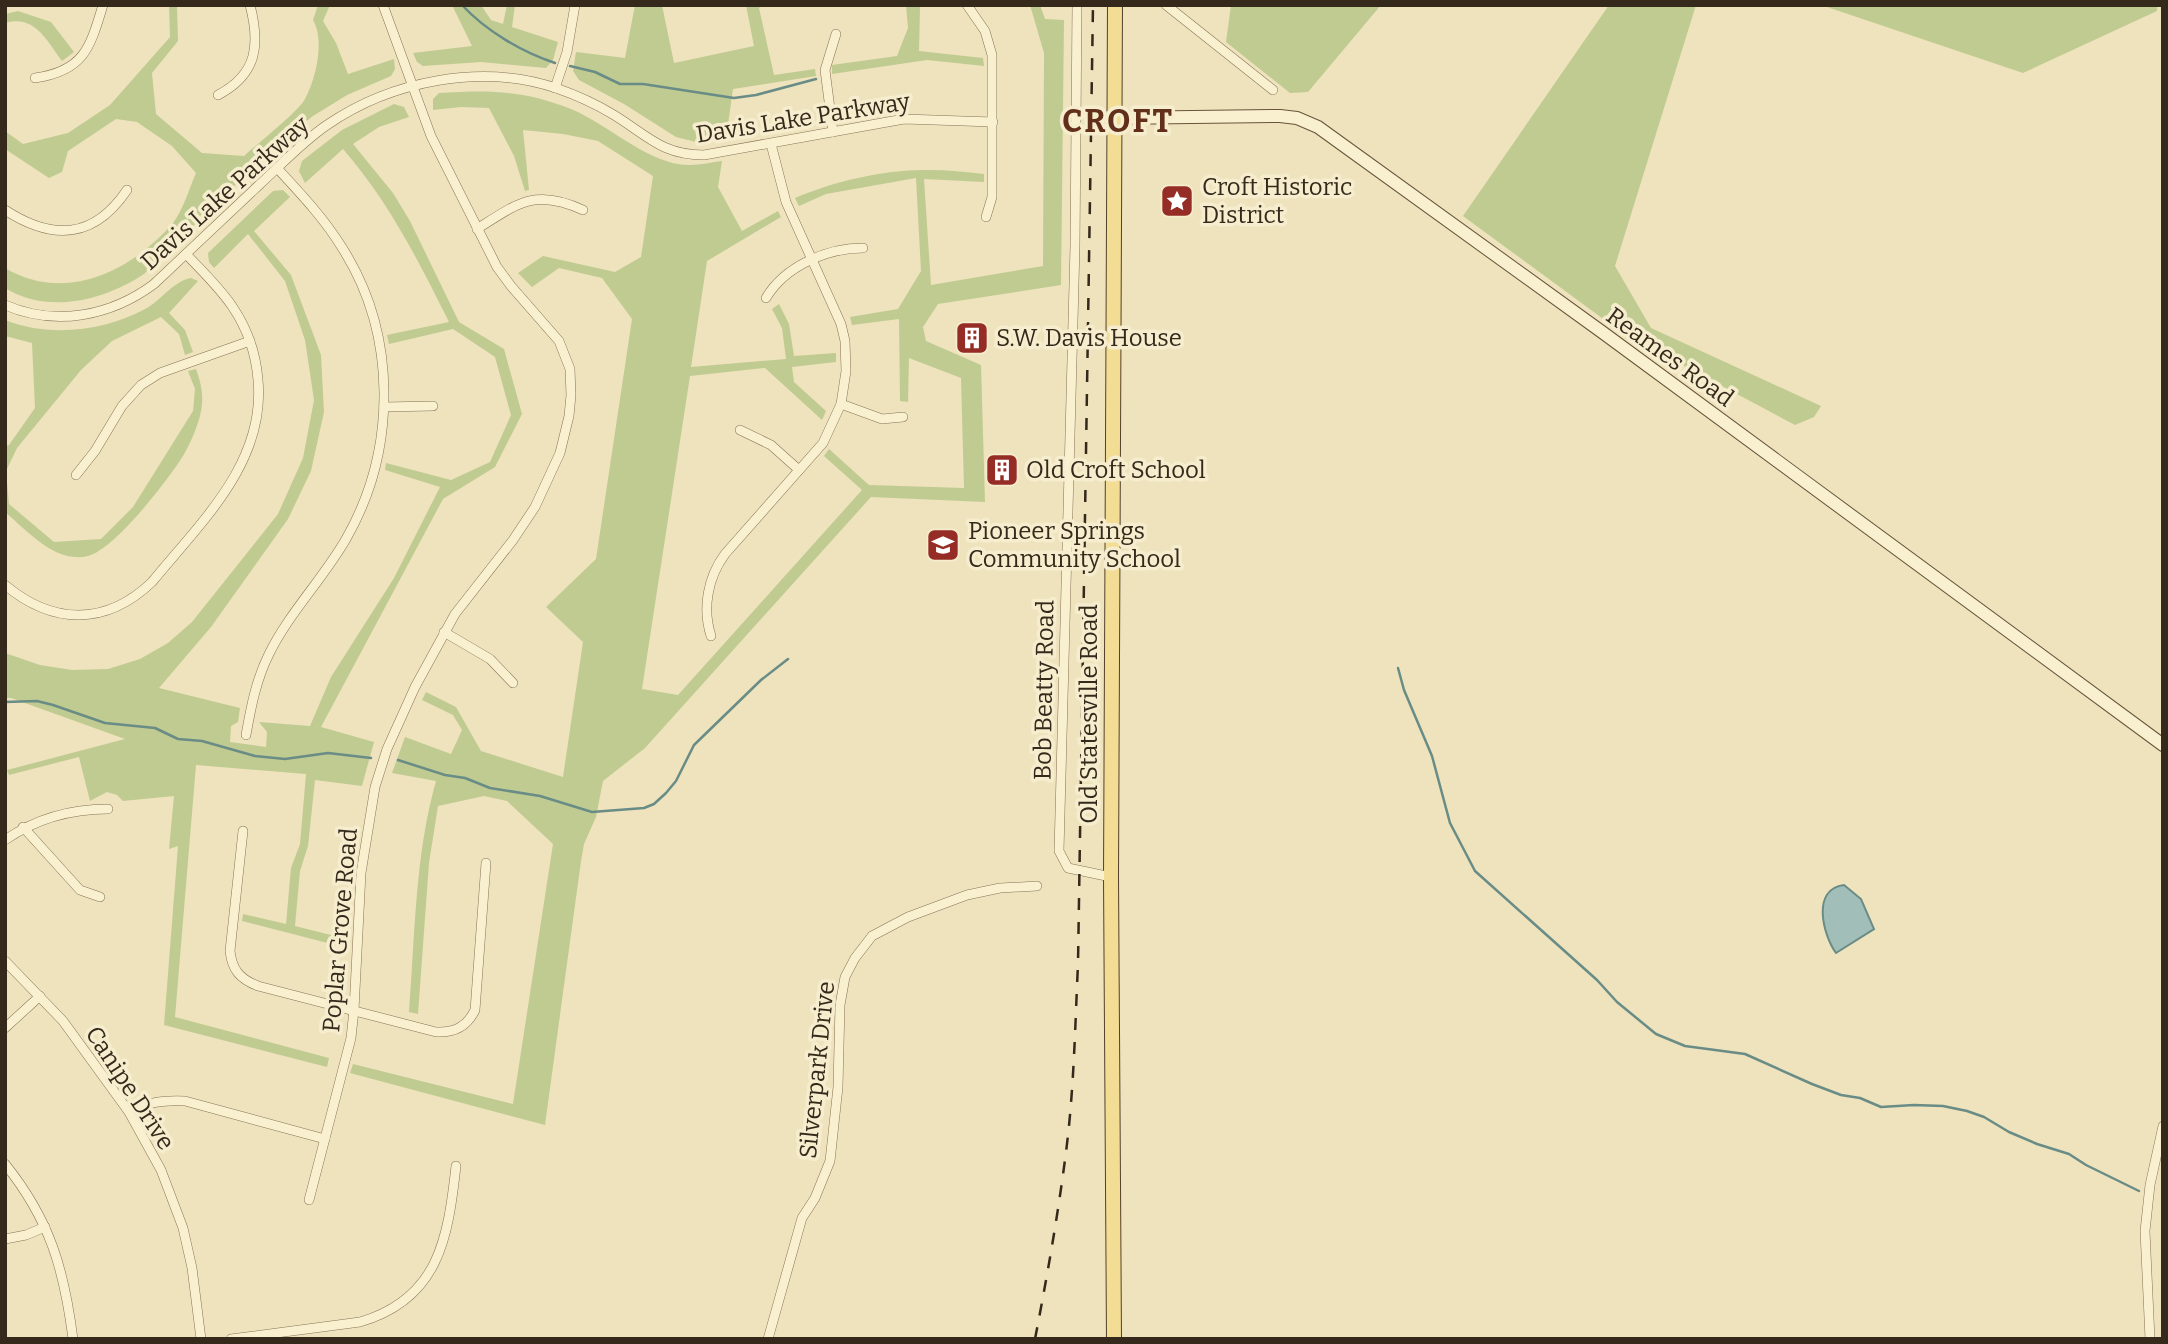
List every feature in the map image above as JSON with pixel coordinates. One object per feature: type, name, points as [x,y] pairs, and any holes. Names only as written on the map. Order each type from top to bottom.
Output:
[{"type":"main road","name":"Old Statesville Road","points":[[1114,1339],[1111,877],[1115,5]]},
{"type":"main road","name":"Reames Road","points":[[1113,118],[1280,116],[1297,118],[1318,127],[2163,745]]},
{"type":"street","points":[[35,78],[60,73],[84,56],[90,46],[103,5]]},
{"type":"street","points":[[218,95],[241,78],[251,61],[257,38],[250,5]]},
{"type":"street","name":"Poplar Grove Road","points":[[310,1200],[348,1050],[354,1010],[358,899],[375,787],[400,716],[444,632],[535,507],[560,453],[571,395],[570,369],[559,341],[497,267],[431,136],[383,5]]},
{"type":"street","points":[[555,88],[567,52],[575,5]]},
{"type":"street","points":[[967,5],[985,31],[992,55],[992,197],[986,217]]},
{"type":"street","name":"Bob Beatty Road","points":[[1077,5],[1075,246],[1059,851],[1068,868],[1111,877]]},
{"type":"street","points":[[1166,5],[1273,90]]},
{"type":"street","points":[[833,132],[825,70],[835,34]]},
{"type":"street","name":"Davis Lake Parkway","points":[[5,305],[44,316],[78,316],[97,313],[144,292],[326,126],[372,100],[413,86],[474,78],[504,78],[555,88],[612,114],[657,144],[677,153],[704,155],[912,119],[993,122]]},
{"type":"street","points":[[711,636],[707,607],[715,569],[725,554],[823,443],[841,404],[846,372],[845,341],[841,324],[786,202],[771,144]]},
{"type":"street","points":[[246,735],[257,681],[270,651],[336,555],[361,509],[376,462],[384,407],[383,368],[377,334],[355,271],[324,219],[277,168]]},
{"type":"street","points":[[7,214],[45,230],[72,230],[102,219],[116,206],[127,190]]},
{"type":"street","points":[[477,229],[506,210],[533,200],[555,199],[583,210]]},
{"type":"street","points":[[766,298],[779,279],[812,260],[832,252],[863,248]]},
{"type":"street","points":[[5,585],[31,604],[59,614],[89,615],[115,608],[141,593],[152,582],[221,497],[244,461],[252,442],[259,405],[258,372],[250,341],[233,306],[186,254]]},
{"type":"street","points":[[76,475],[95,452],[122,406],[141,385],[160,373],[250,341]]},
{"type":"street","points":[[841,404],[882,419],[902,417]]},
{"type":"street","points":[[384,407],[433,406]]},
{"type":"street","points":[[740,430],[771,445],[799,470]]},
{"type":"street","points":[[444,632],[491,659],[513,683]]},
{"type":"street","points":[[5,840],[40,819],[84,809],[108,809]]},
{"type":"street","points":[[23,827],[80,890],[100,897]]},
{"type":"street","points":[[243,831],[230,951],[234,969],[243,979],[258,986],[436,1032],[456,1030],[470,1021],[475,1010],[486,863]]},
{"type":"street","name":"Silverpark Drive","points":[[768,1339],[802,1218],[815,1198],[830,1161],[838,1087],[840,1004],[845,977],[855,958],[872,936],[908,917],[967,895],[1000,888],[1037,886]]},
{"type":"street","name":"Canipe Drive","points":[[5,961],[63,1021],[129,1112],[161,1170],[183,1228],[192,1268],[201,1339]]},
{"type":"street","points":[[5,1028],[40,996]]},
{"type":"street","points":[[129,1112],[153,1102],[185,1101],[325,1139]]},
{"type":"street","points":[[2150,1339],[2145,1231],[2150,1185],[2163,1126]]},
{"type":"street","points":[[5,1164],[25,1190],[45,1227],[60,1265],[73,1339]]},
{"type":"street","points":[[232,1339],[360,1322],[379,1317],[405,1301],[431,1271],[442,1248],[456,1167]]},
{"type":"street","points":[[5,1239],[26,1235],[45,1227]]},
{"type":"green space","points":[[169,5],[177,5],[178,41],[152,73],[156,114],[202,153],[244,156],[305,99],[318,60],[317,29],[313,20],[318,5],[330,5],[323,21],[336,43],[348,74],[394,59],[395,69],[391,76],[347,95],[313,116],[282,140],[144,274],[129,283],[94,297],[58,302],[40,301],[5,288],[5,268],[28,278],[51,283],[96,277],[118,268],[138,255],[177,218],[196,173],[172,146],[137,122],[116,119],[68,151],[62,172],[49,178],[5,149],[5,131],[23,144],[68,133],[110,105],[170,37]]},
{"type":"green space","points":[[452,5],[481,5],[491,20],[503,24],[507,5],[515,5],[512,27],[558,42],[553,60],[546,68],[481,62],[423,66],[417,62],[413,53],[472,46]]},
{"type":"green space","points":[[635,5],[662,5],[674,63],[754,46],[746,5],[763,5],[759,8],[774,75],[815,69],[816,76],[733,89],[726,139],[696,142],[676,137],[624,104],[579,80],[573,71],[576,52],[625,58]]},
{"type":"green space","points":[[906,5],[923,5],[920,7],[919,51],[983,58],[984,66],[927,60],[832,74],[832,65],[897,56],[908,28]]},
{"type":"green space","points":[[1030,5],[1040,5],[1045,19],[1064,20],[1061,285],[938,304],[923,327],[926,341],[981,365],[985,502],[871,497],[645,748],[603,781],[596,817],[584,844],[581,861],[545,1125],[350,1073],[353,1064],[513,1104],[553,844],[507,801],[484,796],[438,806],[429,863],[418,1014],[409,1012],[420,866],[436,781],[392,773],[405,737],[451,754],[462,730],[453,715],[422,700],[426,692],[456,707],[481,751],[563,777],[583,642],[546,607],[596,559],[632,319],[602,278],[559,268],[532,287],[518,273],[543,256],[615,272],[641,257],[653,176],[598,141],[523,130],[529,190],[525,191],[514,156],[489,108],[433,110],[433,99],[439,93],[491,92],[522,95],[554,103],[585,116],[660,159],[690,165],[722,161],[718,187],[742,231],[778,211],[781,217],[707,261],[691,367],[786,359],[782,328],[772,309],[779,304],[789,324],[794,356],[836,353],[836,362],[792,367],[794,382],[826,411],[822,420],[765,368],[690,376],[642,689],[678,695],[862,490],[824,456],[829,449],[869,485],[964,488],[961,378],[909,358],[908,402],[900,401],[899,319],[852,325],[850,317],[898,309],[921,271],[916,178],[826,194],[799,206],[795,198],[843,181],[878,174],[936,170],[984,174],[984,182],[924,179],[931,285],[1043,266],[1044,53]]},
{"type":"green space","points":[[1231,5],[1381,5],[1308,92],[1290,93],[1226,42]]},
{"type":"green space","points":[[1609,5],[1696,5],[1615,266],[1651,328],[1821,406],[1814,417],[1795,425],[1621,332],[1463,216]]},
{"type":"green space","points":[[1821,5],[2157,5],[2157,11],[2023,73]]},
{"type":"green space","points":[[18,11],[51,22],[74,52],[62,61],[32,26],[15,21],[5,23],[5,14]]},
{"type":"green space","points":[[394,104],[404,107],[409,117],[379,127],[353,144],[393,193],[410,221],[459,322],[504,349],[522,414],[495,467],[443,499],[321,727],[374,742],[362,786],[315,780],[308,846],[300,871],[295,926],[343,938],[343,947],[242,921],[243,914],[286,924],[291,868],[300,844],[306,774],[196,765],[175,1017],[329,1058],[327,1067],[164,1025],[178,846],[169,849],[174,796],[123,801],[117,795],[107,792],[90,801],[79,757],[9,775],[7,770],[125,739],[5,698],[5,653],[40,665],[72,670],[108,669],[140,659],[168,643],[192,622],[278,514],[303,458],[314,400],[305,340],[285,281],[248,234],[214,268],[209,262],[208,253],[273,191],[283,190],[290,197],[254,231],[291,275],[321,355],[324,412],[311,471],[288,519],[211,627],[159,688],[240,708],[238,722],[231,726],[230,742],[266,747],[267,732],[259,722],[310,726],[331,677],[394,578],[440,487],[385,470],[386,463],[451,480],[490,462],[511,415],[495,357],[453,329],[389,344],[387,335],[449,322],[389,211],[343,149],[305,183],[299,171],[302,161],[342,130]]},
{"type":"green space","points":[[191,278],[198,281],[169,313],[185,330],[193,352],[185,355],[179,334],[161,317],[112,341],[81,370],[17,448],[6,471],[9,504],[54,542],[101,539],[133,507],[193,411],[195,389],[188,371],[196,369],[202,394],[198,422],[183,456],[153,497],[126,528],[99,551],[76,557],[53,550],[42,544],[5,512],[5,446],[9,445],[35,408],[32,343],[5,336],[5,320],[40,329],[95,327],[147,308],[179,283]]},
{"type":"water","points":[[1844,885],[1861,899],[1874,929],[1836,953],[1824,925],[1824,904],[1827,895],[1834,888]]},
{"type":"waterway","points":[[462,5],[505,40],[555,63]]},
{"type":"waterway","points":[[570,66],[595,72],[620,84],[643,84],[734,98],[816,79]]},
{"type":"waterway","points":[[398,760],[445,775],[465,778],[490,788],[540,796],[592,812],[644,808],[654,804],[676,781],[694,745],[761,680],[788,659]]},
{"type":"waterway","points":[[1398,668],[1404,690],[1432,756],[1450,823],[1475,871],[1597,980],[1617,1002],[1656,1034],[1685,1046],[1745,1054],[1812,1084],[1881,1107],[1943,1106],[1967,1111],[2037,1144],[2069,1154],[2139,1191]]},
{"type":"waterway","points":[[5,702],[37,701],[105,723],[155,728],[178,739],[202,741],[255,756],[285,759],[328,753],[371,758]]},
{"type":"railway","points":[[1035,1339],[1066,1152],[1075,1035],[1093,5]]},
{"type":"place","name":"Croft Historic District","points":[[1177,201]]},
{"type":"place","name":"S.W. Davis House","points":[[972,338]]},
{"type":"place","name":"Old Croft School","points":[[1002,470]]},
{"type":"place","name":"Pioneer Springs Community School","points":[[943,545]]},
{"type":"district","name":"CROFT","points":[[1118,121]]}]
